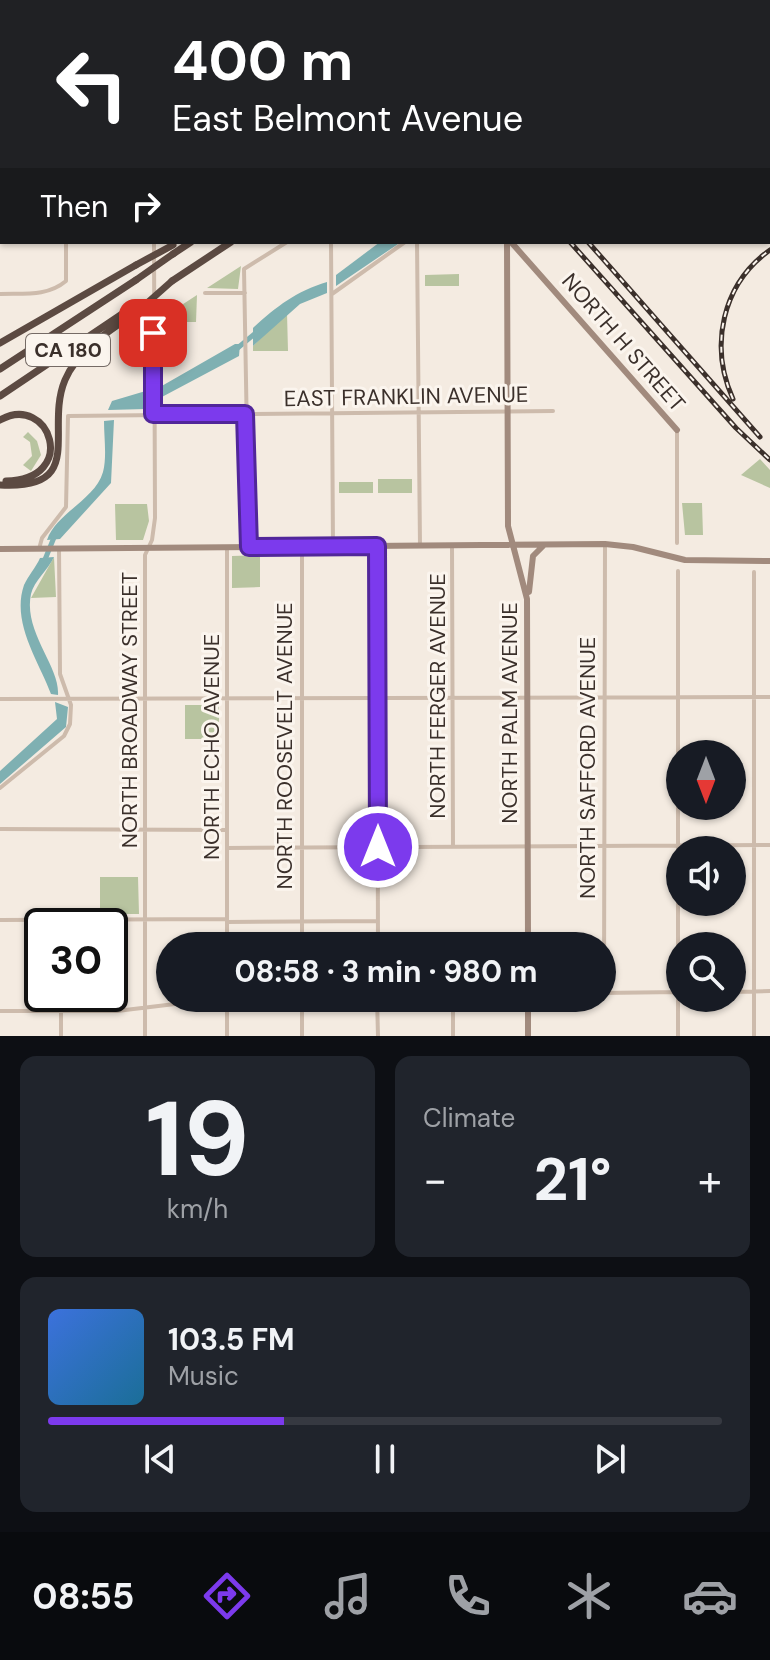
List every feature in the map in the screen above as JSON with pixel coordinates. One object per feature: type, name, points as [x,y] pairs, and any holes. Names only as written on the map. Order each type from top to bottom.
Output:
[{"type":"highway","points":[[3,340],[174,244]]},
{"type":"highway","name":"CA 180","points":[[0,369],[188,244]]},
{"type":"highway","name":"CA 180","points":[[0,396],[137,308],[228,244]]},
{"type":"highway","points":[[0,483],[33,485],[50,472],[59,454],[60,396],[69,371],[84,352],[137,308]]},
{"type":"highway","points":[[0,420],[18,414],[29,416],[44,426],[51,449],[44,469],[34,477],[0,483]]},
{"type":"highway","points":[[0,473],[18,481]]},
{"type":"main road","name":"NORTH PALM AVENUE","points":[[509,244],[507,411],[511,546],[527,599],[528,932]]},
{"type":"main road","name":"NORTH H STREET","points":[[511,244],[677,430]]},
{"type":"main road","points":[[0,549],[605,544],[643,549],[685,560],[770,561]]},
{"type":"main road","points":[[527,599],[532,558],[544,545]]},
{"type":"main road","points":[[528,1012],[528,1036]]},
{"type":"street","points":[[0,294],[43,293],[66,281],[66,244]]},
{"type":"street","name":"NORTH BROADWAY STREET","points":[[145,1036],[145,555],[155,518],[154,244]]},
{"type":"street","points":[[249,547],[244,269],[284,244]]},
{"type":"street","points":[[331,244],[333,547]]},
{"type":"street","points":[[331,292],[402,244]]},
{"type":"street","name":"NORTH FERGER AVENUE","points":[[417,244],[420,546]]},
{"type":"street","points":[[205,293],[245,293]]},
{"type":"street","name":"EAST FRANKLIN AVENUE","points":[[41,549],[42,538],[66,507],[68,416],[553,411]]},
{"type":"street","points":[[677,430],[677,543]]},
{"type":"street","name":"NORTH SAFFORD AVENUE","points":[[603,932],[605,544]]},
{"type":"street","points":[[377,546],[378,932]]},
{"type":"street","name":"NORTH FERGER AVENUE","points":[[452,546],[453,847]]},
{"type":"street","name":"NORTH ECHO AVENUE","points":[[227,547],[227,932]]},
{"type":"street","name":"NORTH ROOSEVELT AVENUE","points":[[302,547],[302,932]]},
{"type":"street","points":[[0,788],[64,736],[71,716],[70,699],[60,674],[58,548]]},
{"type":"street","points":[[677,836],[678,571]]},
{"type":"street","points":[[754,572],[754,1036]]},
{"type":"street","points":[[0,699],[377,695],[770,697]]},
{"type":"street","points":[[0,829],[227,830]]},
{"type":"street","points":[[227,848],[666,845]]},
{"type":"street","points":[[746,845],[770,845]]},
{"type":"street","points":[[0,920],[378,921]]},
{"type":"street","points":[[746,991],[770,991]]},
{"type":"street","points":[[616,993],[666,992]]},
{"type":"street","points":[[128,1009],[156,1008]]},
{"type":"street","points":[[0,1011],[24,1011]]},
{"type":"street","points":[[61,1012],[61,1036]]},
{"type":"street","points":[[227,1012],[227,1036]]},
{"type":"street","points":[[302,1012],[302,1036]]},
{"type":"street","points":[[377,1012],[378,1036]]},
{"type":"street","points":[[453,1012],[453,1036]]},
{"type":"street","points":[[678,1036],[679,1012]]},
{"type":"green space","points":[[241,266],[238,289],[207,288]]},
{"type":"green space","points":[[459,274],[459,286],[425,286],[425,275]]},
{"type":"green space","points":[[197,295],[196,322],[160,322],[160,310],[177,308]]},
{"type":"green space","points":[[287,313],[288,351],[253,351],[253,346]]},
{"type":"green space","points":[[28,432],[37,441],[41,455],[31,471],[23,465],[32,456],[30,442],[23,437]]},
{"type":"green space","points":[[760,459],[770,470],[770,488],[741,475]]},
{"type":"green space","points":[[378,479],[412,479],[412,493],[378,493]]},
{"type":"green space","points":[[339,482],[373,482],[373,493],[339,493]]},
{"type":"green space","points":[[682,503],[702,503],[703,535],[685,535]]},
{"type":"green space","points":[[115,504],[147,504],[149,521],[143,540],[116,540]]},
{"type":"green space","points":[[260,555],[260,587],[232,588],[232,556]]},
{"type":"green space","points":[[54,557],[56,597],[31,598]]},
{"type":"green space","points":[[185,705],[219,705],[219,739],[185,739]]},
{"type":"green space","points":[[100,877],[138,877],[139,914],[128,914],[128,908],[100,908]]},
{"type":"water","points":[[377,244],[398,244],[336,286],[336,275]]},
{"type":"water","points":[[327,282],[327,293],[300,304],[253,346],[253,328],[262,320],[296,295]]},
{"type":"water","points":[[240,344],[239,356],[160,398],[160,387]]},
{"type":"water","points":[[149,390],[146,409],[108,410],[112,401]]},
{"type":"water","points":[[114,420],[111,483],[60,539],[47,540],[58,522],[99,482],[105,460],[104,421]]},
{"type":"water","points":[[54,557],[33,589],[30,608],[32,622],[54,672],[58,695],[51,694],[28,641],[21,613],[21,599],[28,578],[40,558]]},
{"type":"water","points":[[55,702],[68,707],[66,727],[0,784],[0,771],[57,719]]},
{"type":"waterway","points":[[234,351],[257,332]]},
{"type":"waterway","points":[[44,562],[55,535]]},
{"type":"railway","points":[[572,244],[736,428],[770,460]]},
{"type":"railway","points":[[590,244],[760,437]]},
{"type":"railway","points":[[733,399],[722,358],[724,317],[741,280],[770,250]]},
{"type":"route","points":[[153,333],[153,414],[245,414],[249,547],[377,546],[378,847]]}]
